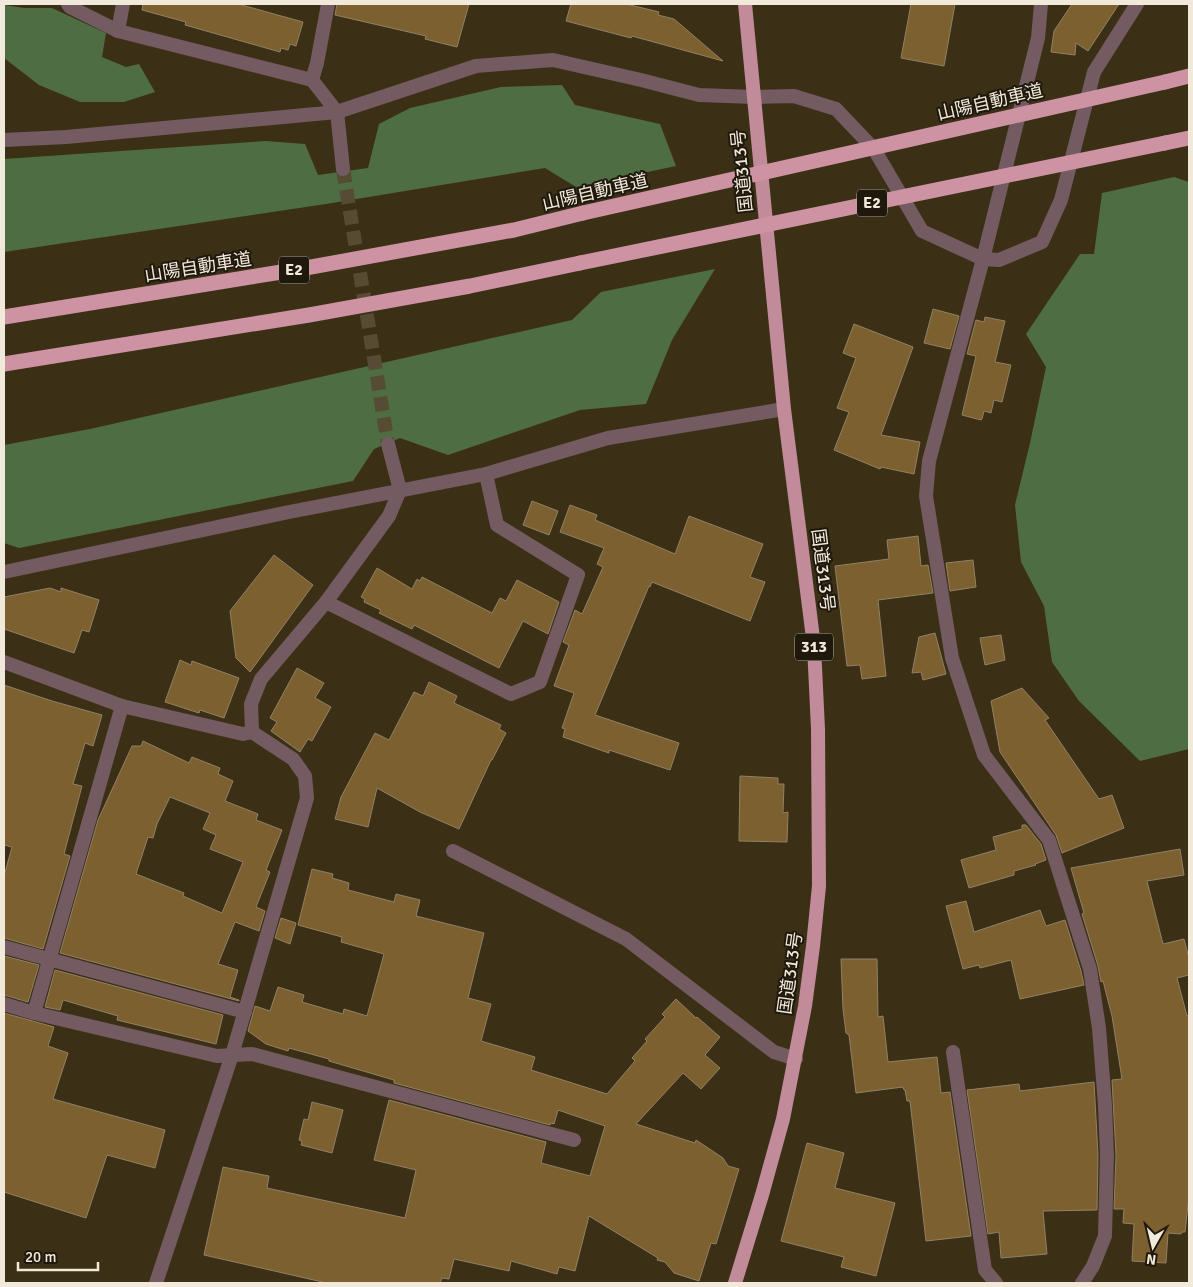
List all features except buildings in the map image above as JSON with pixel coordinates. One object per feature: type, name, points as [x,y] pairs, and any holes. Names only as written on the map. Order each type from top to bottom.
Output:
[{"type":"highway","name":"国道313号","points":[[735,1283],[783,1119],[796,1059],[812,955],[819,886],[818,729],[814,646],[784,409],[745,4]]},
{"type":"highway","name":"山陽自動車道","points":[[4,317],[320,266],[514,230],[1189,76]]},
{"type":"highway","name":"E2","points":[[4,364],[309,315],[470,286],[1189,138]]},
{"type":"street","points":[[68,4],[70,8],[118,31],[312,80],[337,112],[344,169]]},
{"type":"street","points":[[118,31],[123,4]]},
{"type":"street","points":[[312,80],[328,4]]},
{"type":"street","points":[[1041,4],[1038,38],[929,461],[926,496],[952,658],[984,754],[1049,840],[1090,969],[1099,1028],[1105,1106],[1107,1155],[1105,1236],[1093,1266],[1082,1283]]},
{"type":"street","points":[[4,140],[66,138],[337,112],[476,66],[553,60],[699,95],[794,96],[836,109],[874,150],[922,231],[982,260],[999,260],[1042,242],[1061,200],[1094,72],[1137,4]]},
{"type":"street","points":[[4,572],[289,512],[486,474],[608,438],[784,409]]},
{"type":"street","points":[[252,732],[251,704],[261,678],[326,602],[389,516],[400,490],[388,444]]},
{"type":"street","points":[[326,602],[511,694],[540,682],[578,576],[497,525],[486,474]]},
{"type":"street","points":[[4,662],[122,706],[243,734],[252,732],[293,759],[305,776],[307,798],[245,1012],[156,1283]]},
{"type":"street","points":[[34,1013],[122,706]]},
{"type":"street","points":[[453,850],[626,939],[774,1052],[796,1059]]},
{"type":"street","points":[[4,947],[245,1012]]},
{"type":"street","points":[[4,1004],[34,1013],[217,1056],[252,1054],[574,1140]]},
{"type":"street","points":[[953,1052],[985,1270],[996,1283]]},
{"type":"green space","points":[[4,5],[24,8],[52,8],[106,33],[102,57],[126,67],[139,64],[155,92],[124,102],[80,102],[39,85],[4,58]]},
{"type":"green space","points":[[562,85],[575,105],[660,124],[676,166],[576,187],[545,168],[326,204],[4,252],[4,159],[266,141],[305,144],[318,175],[368,168],[379,124],[410,108],[501,87]]},
{"type":"green space","points":[[1174,177],[1189,182],[1189,749],[1140,761],[1079,701],[1052,662],[1044,606],[1021,562],[1015,505],[1046,367],[1026,334],[1080,254],[1094,254],[1102,193]]},
{"type":"green space","points":[[715,269],[672,340],[646,404],[580,410],[448,455],[400,438],[374,449],[353,481],[19,548],[4,543],[4,445],[90,429],[572,320],[601,292]]},
{"type":"tunnel","points":[[343,169],[388,444]]}]
